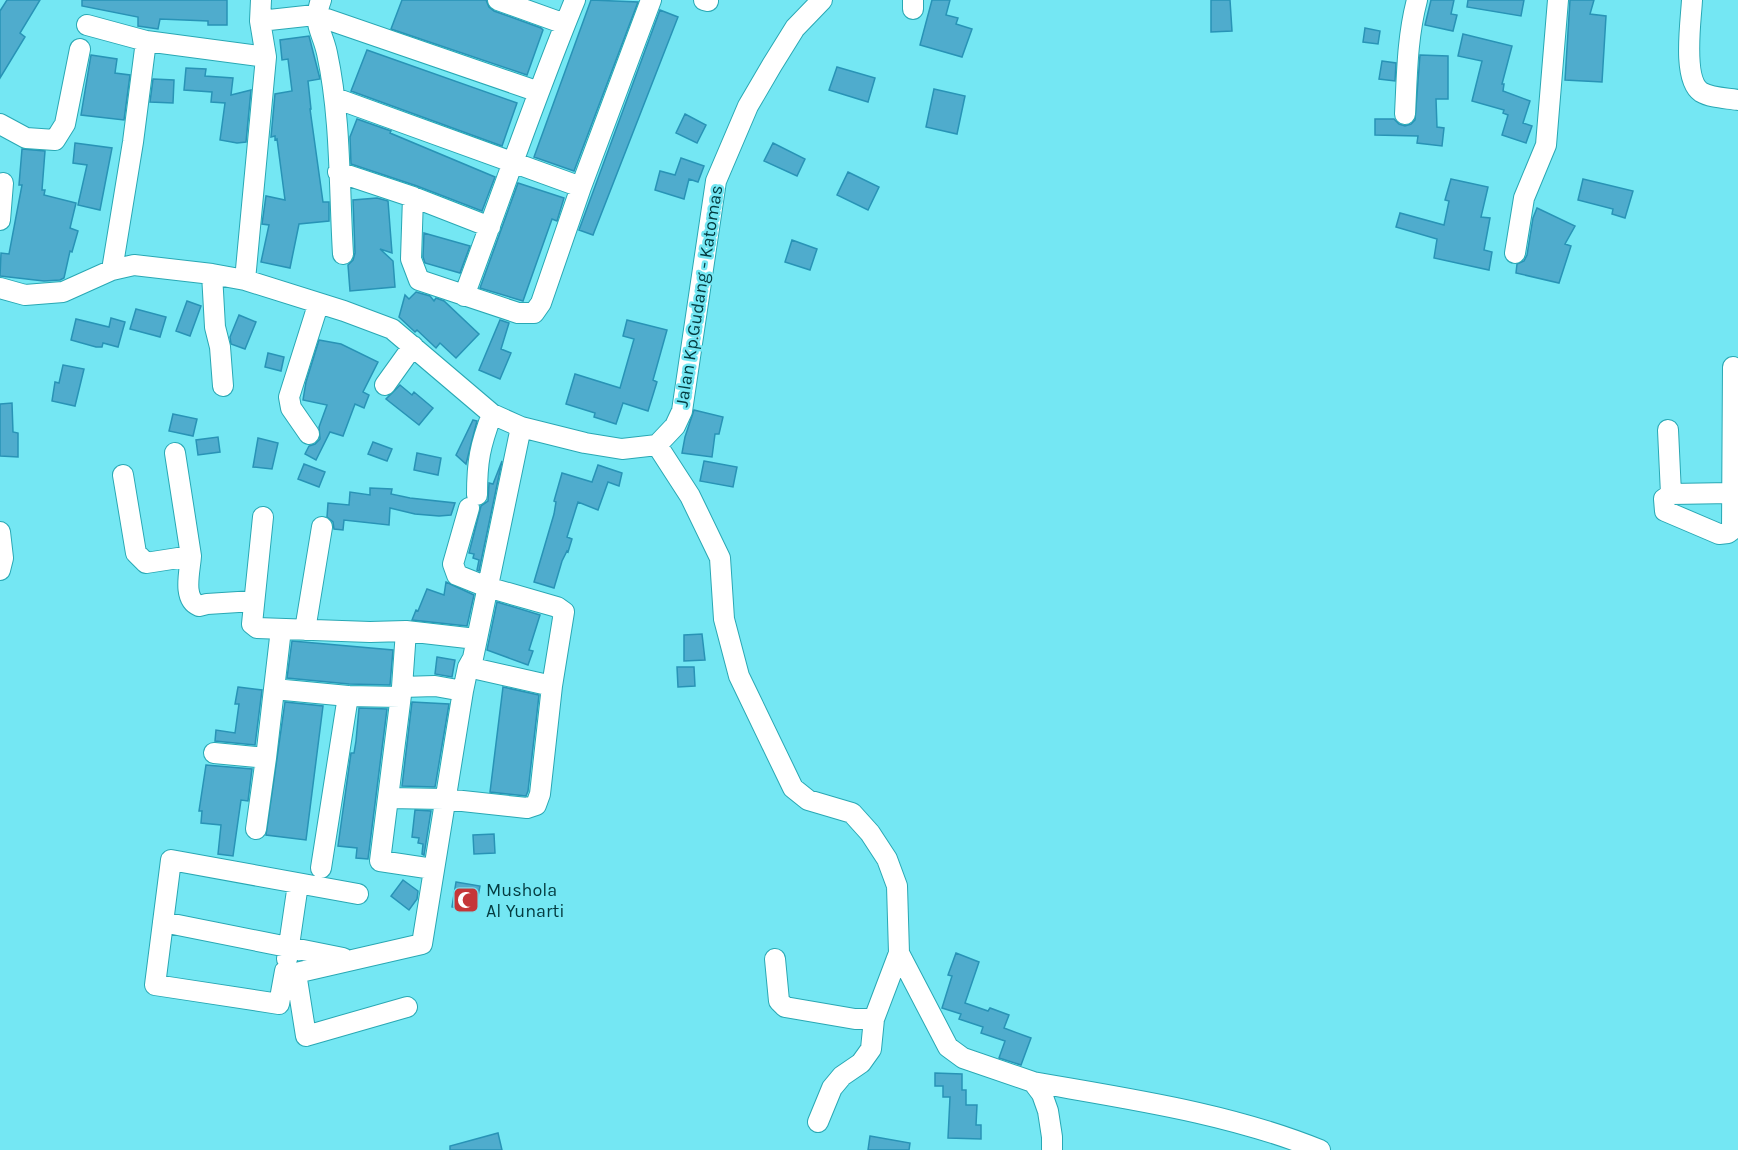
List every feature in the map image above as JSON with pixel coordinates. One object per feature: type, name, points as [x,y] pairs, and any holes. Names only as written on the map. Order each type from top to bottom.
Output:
[{"type":"street","points":[[245,280],[266,57],[260,21],[261,0]]},
{"type":"street","points":[[498,0],[565,24]]},
{"type":"street","points":[[464,296],[515,162],[538,92],[575,0]]},
{"type":"street","points":[[412,197],[411,259],[419,280],[518,313],[530,314],[537,310],[651,0]]},
{"type":"street","name":"Jalan Kp.Gudang - Katomas","points":[[657,445],[675,426],[682,411],[716,181],[748,106],[795,28],[822,0]]},
{"type":"street","points":[[1405,114],[1411,24],[1417,0]]},
{"type":"street","points":[[1515,253],[1524,198],[1546,145],[1558,0]]},
{"type":"street","points":[[1692,0],[1689,54],[1693,81],[1700,91],[1713,96],[1738,100]]},
{"type":"street","points":[[260,21],[318,8],[538,92]]},
{"type":"street","points":[[318,8],[335,98],[343,254]]},
{"type":"street","points":[[87,25],[146,41],[266,57]]},
{"type":"street","points":[[112,270],[133,142],[146,41]]},
{"type":"street","points":[[0,124],[26,138],[55,140],[65,124],[80,49]]},
{"type":"street","points":[[335,98],[581,187]]},
{"type":"street","points":[[339,172],[490,227]]},
{"type":"street","points":[[0,220],[3,183]]},
{"type":"street","points":[[0,288],[25,295],[63,292],[112,270],[134,265],[245,280],[318,305],[344,311],[392,329],[492,414],[521,427],[585,443],[621,448],[657,445],[690,496],[720,558],[724,619],[739,676],[793,788],[808,800],[852,813],[870,833],[887,859],[897,886],[899,953],[874,1019],[871,1049],[861,1063],[842,1076],[832,1088],[818,1122]]},
{"type":"street","points":[[212,274],[215,327],[220,346],[223,386]]},
{"type":"street","points":[[309,434],[291,408],[289,397],[318,305]]},
{"type":"street","points":[[384,385],[413,346]]},
{"type":"street","points":[[1733,367],[1735,493],[1732,530],[1719,534],[1665,511],[1664,499],[1671,494],[1735,493]]},
{"type":"street","points":[[389,798],[444,799],[528,808],[536,805],[540,794],[552,686],[564,612],[557,607],[487,587],[457,575],[453,570],[455,553],[473,501],[480,447],[492,414]]},
{"type":"street","points":[[290,972],[422,944],[463,691],[521,427]]},
{"type":"street","points":[[1668,429],[1671,494]]},
{"type":"street","points":[[175,453],[191,556],[189,597],[192,604],[199,606],[254,601]]},
{"type":"street","points":[[123,475],[136,553],[139,558],[146,563],[191,556]]},
{"type":"street","points":[[263,518],[252,624],[257,628],[406,632],[476,639]]},
{"type":"street","points":[[305,630],[322,527]]},
{"type":"street","points":[[0,532],[3,558],[0,570]]},
{"type":"street","points":[[256,829],[281,629]]},
{"type":"street","points":[[406,632],[389,798],[380,861],[433,869]]},
{"type":"street","points":[[468,667],[552,686]]},
{"type":"street","points":[[274,689],[348,696],[401,692],[435,686],[463,691]]},
{"type":"street","points":[[321,868],[348,696]]},
{"type":"street","points":[[214,753],[266,758]]},
{"type":"street","points":[[302,1014],[279,1004],[155,985],[171,860],[358,894]]},
{"type":"street","points":[[298,884],[288,948],[290,972],[306,1035],[407,1007]]},
{"type":"street","points":[[163,922],[352,960]]},
{"type":"street","points":[[899,953],[948,1047],[963,1058],[1033,1082],[1171,1106],[1286,1136],[1320,1150]]},
{"type":"street","points":[[775,959],[779,1001],[785,1007],[855,1019],[874,1019]]},
{"type":"street","points":[[279,1004],[290,972]]},
{"type":"street","points":[[1033,1082],[1042,1094],[1048,1111],[1052,1150]]},
{"type":"building","points":[[7,0],[40,0],[20,33],[25,37],[0,78],[0,11]]},
{"type":"building","points":[[82,0],[227,0],[227,25],[208,25],[208,21],[160,19],[158,29],[138,26],[138,17],[82,6]]},
{"type":"building","points":[[402,0],[486,0],[494,11],[541,28],[543,30],[527,75],[391,29]]},
{"type":"building","points":[[591,0],[638,2],[574,171],[534,157]]},
{"type":"building","points":[[932,0],[950,0],[946,15],[958,18],[956,24],[972,29],[962,57],[920,45]]},
{"type":"building","points":[[1211,0],[1230,0],[1232,31],[1211,32]]},
{"type":"building","points":[[1431,0],[1454,0],[1451,14],[1457,15],[1453,31],[1425,25]]},
{"type":"building","points":[[1468,0],[1524,0],[1521,16],[1467,7]]},
{"type":"building","points":[[1570,0],[1594,0],[1590,14],[1606,16],[1602,82],[1565,80]]},
{"type":"building","points":[[660,10],[678,17],[593,235],[579,230]]},
{"type":"building","points":[[1365,28],[1380,31],[1378,44],[1363,42]]},
{"type":"building","points":[[1463,34],[1512,46],[1502,84],[1504,84],[1503,91],[1530,101],[1523,123],[1532,126],[1526,143],[1502,135],[1508,115],[1503,113],[1504,110],[1472,101],[1482,61],[1458,56]]},
{"type":"building","points":[[309,36],[320,79],[308,81],[310,109],[323,202],[329,202],[329,221],[299,224],[290,268],[261,262],[269,225],[262,224],[266,196],[285,200],[277,139],[275,140],[275,136],[271,137],[275,94],[292,91],[288,59],[282,60],[280,40]]},
{"type":"building","points":[[367,50],[517,103],[502,146],[351,91]]},
{"type":"building","points":[[91,55],[117,59],[115,73],[130,75],[124,120],[81,115]]},
{"type":"building","points":[[1420,55],[1448,56],[1448,99],[1436,99],[1437,127],[1444,128],[1442,146],[1417,143],[1418,136],[1375,135],[1375,119],[1394,119],[1405,126],[1415,120]]},
{"type":"building","points":[[1382,61],[1396,63],[1395,81],[1379,79]]},
{"type":"building","points":[[837,67],[875,78],[868,102],[829,90]]},
{"type":"building","points":[[186,68],[206,69],[205,76],[233,78],[231,95],[251,90],[246,142],[220,140],[225,103],[211,102],[212,92],[184,90]]},
{"type":"building","points":[[153,79],[174,80],[173,103],[150,102]]},
{"type":"building","points":[[934,89],[965,96],[957,134],[926,127]]},
{"type":"building","points":[[685,114],[706,125],[697,143],[676,133]]},
{"type":"building","points":[[357,119],[391,131],[390,133],[495,177],[482,211],[351,164],[350,137]]},
{"type":"building","points":[[75,143],[112,148],[100,210],[78,205],[87,165],[73,163]]},
{"type":"building","points":[[773,143],[805,159],[797,176],[764,161]]},
{"type":"building","points":[[22,149],[45,151],[42,190],[45,190],[44,195],[76,203],[70,228],[78,231],[72,252],[70,251],[64,278],[60,280],[44,281],[0,276],[1,253],[9,254],[22,185],[19,185]]},
{"type":"building","points":[[681,158],[704,166],[698,182],[689,179],[684,199],[655,190],[660,171],[675,175]]},
{"type":"building","points":[[848,172],[879,187],[868,210],[837,195]]},
{"type":"building","points":[[1451,179],[1488,187],[1481,217],[1490,218],[1484,250],[1492,252],[1489,270],[1434,258],[1437,239],[1396,227],[1400,213],[1444,225],[1449,201],[1445,200]]},
{"type":"building","points":[[1583,179],[1633,191],[1625,218],[1612,214],[1613,209],[1578,200]]},
{"type":"building","points":[[518,183],[564,198],[557,221],[552,219],[523,301],[480,288]]},
{"type":"building","points":[[377,198],[388,201],[392,253],[380,249],[393,261],[395,287],[350,291],[348,265],[355,253],[353,200]]},
{"type":"building","points":[[1537,208],[1575,226],[1565,244],[1571,246],[1559,283],[1516,273],[1517,264],[1524,261],[1527,255],[1533,218]]},
{"type":"building","points":[[424,233],[470,246],[460,273],[425,263]]},
{"type":"building","points":[[792,240],[817,249],[810,270],[785,262]]},
{"type":"building","points":[[416,292],[430,296],[434,301],[436,298],[444,301],[479,334],[456,358],[440,343],[436,348],[399,317],[405,295],[409,299]]},
{"type":"building","points":[[187,301],[201,306],[190,336],[176,331]]},
{"type":"building","points":[[136,309],[166,317],[160,337],[130,329]]},
{"type":"building","points":[[239,315],[256,322],[245,349],[231,344],[230,337]]},
{"type":"building","points":[[111,318],[125,322],[118,347],[103,343],[102,347],[96,347],[71,340],[76,319],[109,327]]},
{"type":"building","points":[[500,320],[509,323],[501,349],[511,353],[500,379],[479,370]]},
{"type":"building","points":[[627,320],[667,330],[653,380],[657,382],[648,411],[623,403],[616,424],[594,417],[595,413],[566,404],[575,374],[620,388],[634,339],[623,336]]},
{"type":"building","points":[[319,340],[341,344],[378,362],[363,392],[369,395],[364,408],[355,404],[343,436],[330,432],[316,460],[305,454],[309,446],[320,439],[319,427],[327,405],[303,400]]},
{"type":"building","points":[[268,353],[284,357],[281,371],[265,367]]},
{"type":"building","points":[[63,365],[84,369],[75,406],[52,401],[55,382],[59,383]]},
{"type":"building","points":[[400,385],[412,395],[414,392],[433,408],[419,425],[386,399]]},
{"type":"building","points":[[12,403],[13,432],[18,433],[18,457],[0,456],[0,404]]},
{"type":"building","points":[[694,410],[723,417],[719,434],[715,434],[712,457],[682,453]]},
{"type":"building","points":[[173,414],[197,419],[193,436],[169,431]]},
{"type":"building","points":[[473,420],[477,421],[466,464],[456,455]]},
{"type":"building","points":[[218,437],[220,452],[198,455],[196,440]]},
{"type":"building","points":[[258,438],[278,443],[272,469],[253,467]]},
{"type":"building","points":[[373,442],[392,449],[387,461],[368,454]]},
{"type":"building","points":[[417,453],[441,458],[438,475],[414,470]]},
{"type":"building","points":[[502,461],[479,571],[477,570],[479,560],[473,558],[474,554],[469,553],[481,506],[488,501],[489,483],[493,484]]},
{"type":"building","points":[[704,461],[737,467],[733,487],[700,481]]},
{"type":"building","points":[[304,464],[325,472],[319,487],[298,479]]},
{"type":"building","points":[[598,465],[622,473],[619,486],[608,482],[598,510],[578,502],[567,537],[572,539],[562,561],[554,588],[534,582],[554,514],[556,502],[554,501],[562,473],[592,482]]},
{"type":"building","points":[[370,488],[392,489],[391,494],[410,498],[455,503],[451,515],[415,514],[390,508],[389,525],[344,520],[343,530],[334,529],[333,522],[327,517],[328,503],[349,505],[350,492],[370,495]]},
{"type":"building","points":[[446,582],[474,595],[467,626],[412,620],[427,589],[444,595]]},
{"type":"building","points":[[497,602],[540,615],[529,650],[533,651],[528,665],[487,650]]},
{"type":"building","points":[[702,634],[705,660],[684,661],[684,635]]},
{"type":"building","points":[[292,641],[393,650],[390,685],[287,678]]},
{"type":"building","points":[[437,657],[455,660],[452,677],[435,674]]},
{"type":"building","points":[[677,667],[694,667],[695,686],[678,687]]},
{"type":"building","points":[[238,687],[262,690],[255,745],[215,741],[216,730],[235,733],[239,704],[235,704]]},
{"type":"building","points":[[503,687],[539,695],[526,796],[490,792]]},
{"type":"building","points":[[285,702],[323,706],[306,840],[266,835]]},
{"type":"building","points":[[412,702],[449,704],[435,787],[402,786]]},
{"type":"building","points":[[359,708],[387,709],[368,859],[356,858],[357,848],[338,846],[351,753],[354,753],[356,741]]},
{"type":"building","points":[[206,765],[252,769],[248,801],[241,800],[233,856],[218,854],[221,825],[201,823],[202,811],[199,811]]},
{"type":"building","points":[[415,810],[431,811],[424,855],[422,854],[423,844],[418,843],[419,838],[412,837]]},
{"type":"building","points":[[494,834],[495,853],[474,854],[473,835]]},
{"type":"building","points":[[403,880],[418,891],[417,899],[409,910],[391,896]]},
{"type":"building","points":[[456,882],[480,886],[475,911],[452,907]]},
{"type":"building","points":[[956,953],[979,962],[965,1003],[1009,1015],[1004,1028],[1031,1038],[1021,1065],[999,1058],[1005,1041],[981,1033],[983,1027],[959,1019],[961,1014],[942,1008],[952,976],[948,975]]},
{"type":"building","points":[[935,1073],[962,1074],[962,1090],[966,1090],[966,1105],[977,1105],[976,1125],[981,1125],[981,1139],[948,1138],[950,1097],[943,1097],[943,1086],[935,1086]]},
{"type":"building","points":[[498,1133],[502,1150],[450,1150],[450,1146]]},
{"type":"building","points":[[870,1136],[910,1143],[909,1150],[868,1150]]},
{"type":"place","name":"Mushola Al Yunarti","points":[[466,900]]}]
